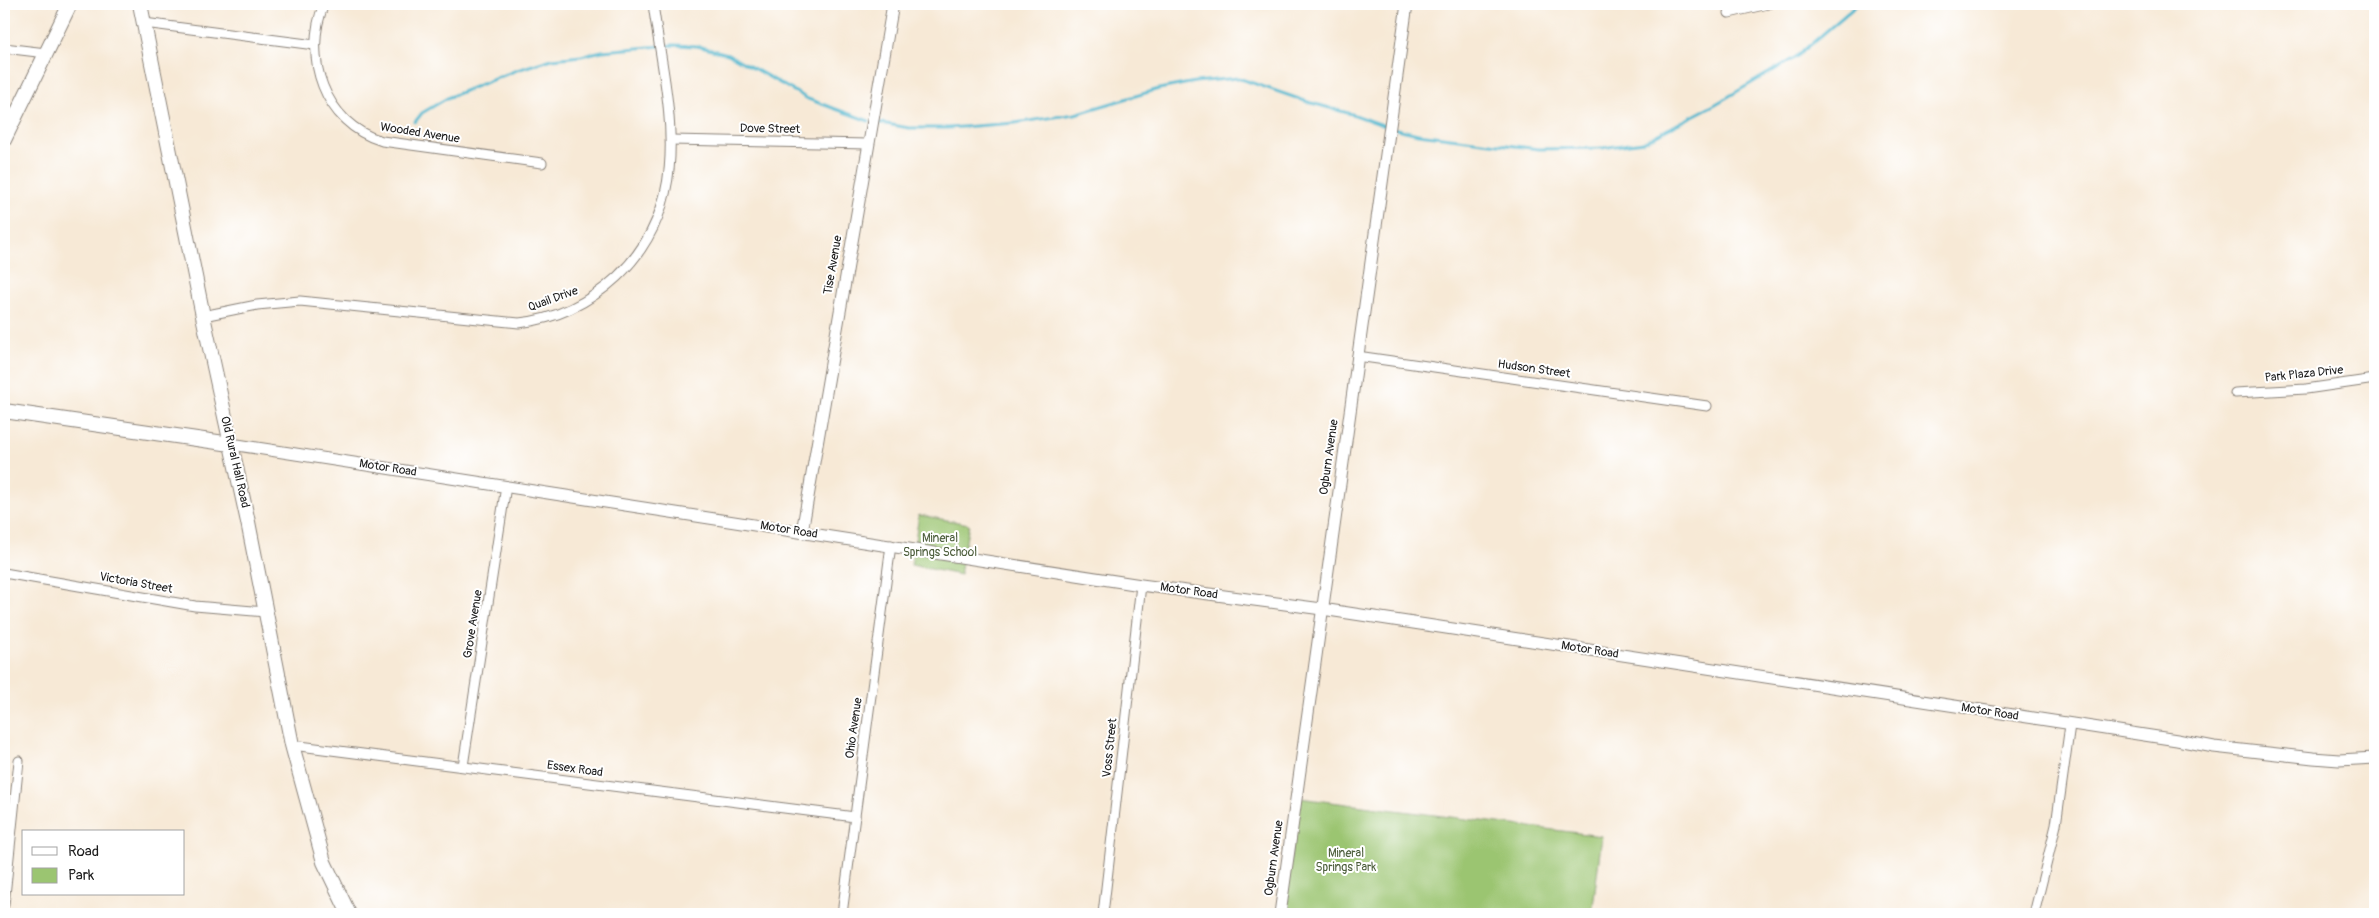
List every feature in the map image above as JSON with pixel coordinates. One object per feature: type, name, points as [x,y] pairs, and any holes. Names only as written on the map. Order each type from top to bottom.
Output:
[{"type":"main road","points":[[4,140],[70,4]]},
{"type":"main road","name":"Old Rural Hall Road","points":[[140,4],[292,745],[324,862],[350,914]]},
{"type":"main road","name":"Motor Road","points":[[4,411],[230,444]]},
{"type":"street","name":"Wooded Avenue","points":[[324,4],[319,15],[315,46],[318,71],[334,107],[351,126],[362,134],[382,141],[542,163]]},
{"type":"street","name":"Quail Drive","points":[[203,316],[257,306],[300,301],[519,323],[549,317],[592,298],[606,287],[636,256],[648,238],[666,198],[669,182],[671,140],[653,4]]},
{"type":"street","name":"Tise Avenue","points":[[802,532],[893,4]]},
{"type":"street","name":"Ogburn Avenue","points":[[1280,914],[1407,4]]},
{"type":"street","points":[[1729,13],[1768,4]]},
{"type":"street","points":[[144,22],[315,46]]},
{"type":"street","points":[[4,48],[46,54]]},
{"type":"street","name":"Dove Street","points":[[671,140],[868,144]]},
{"type":"street","name":"Hudson Street","points":[[1357,356],[1707,406]]},
{"type":"street","name":"Park Plaza Drive","points":[[2235,393],[2306,389],[2375,378]]},
{"type":"street","name":"Motor Road","points":[[230,444],[1141,585],[1322,609],[2214,747],[2339,760],[2375,758]]},
{"type":"street","name":"Grove Avenue","points":[[463,766],[506,486]]},
{"type":"street","name":"Ohio Avenue","points":[[842,914],[891,545]]},
{"type":"street","name":"Victoria Street","points":[[4,573],[195,606],[266,612]]},
{"type":"street","name":"Voss Street","points":[[1104,914],[1141,585]]},
{"type":"street","points":[[2034,914],[2056,825],[2070,724]]},
{"type":"street","name":"Essex Road","points":[[292,745],[463,766],[667,795],[855,817]]},
{"type":"street","points":[[4,905],[19,761]]},
{"type":"green space","name":"Mineral Springs School","points":[[919,515],[969,524],[960,575],[911,565]]},
{"type":"green space","name":"Mineral Springs Park","points":[[1299,798],[1602,836],[1592,914],[1283,914]]},
{"type":"waterway","points":[[875,122],[909,128],[948,128],[1015,123],[1075,114],[1159,89],[1195,82],[1238,78],[1388,127],[1418,134],[1539,149],[1602,148],[1643,142],[1714,105],[1796,57],[1858,4]]},
{"type":"waterway","points":[[415,122],[422,113],[449,97],[517,70],[552,59],[581,56],[602,51],[673,45],[697,46],[728,54],[808,99],[869,121]]}]
